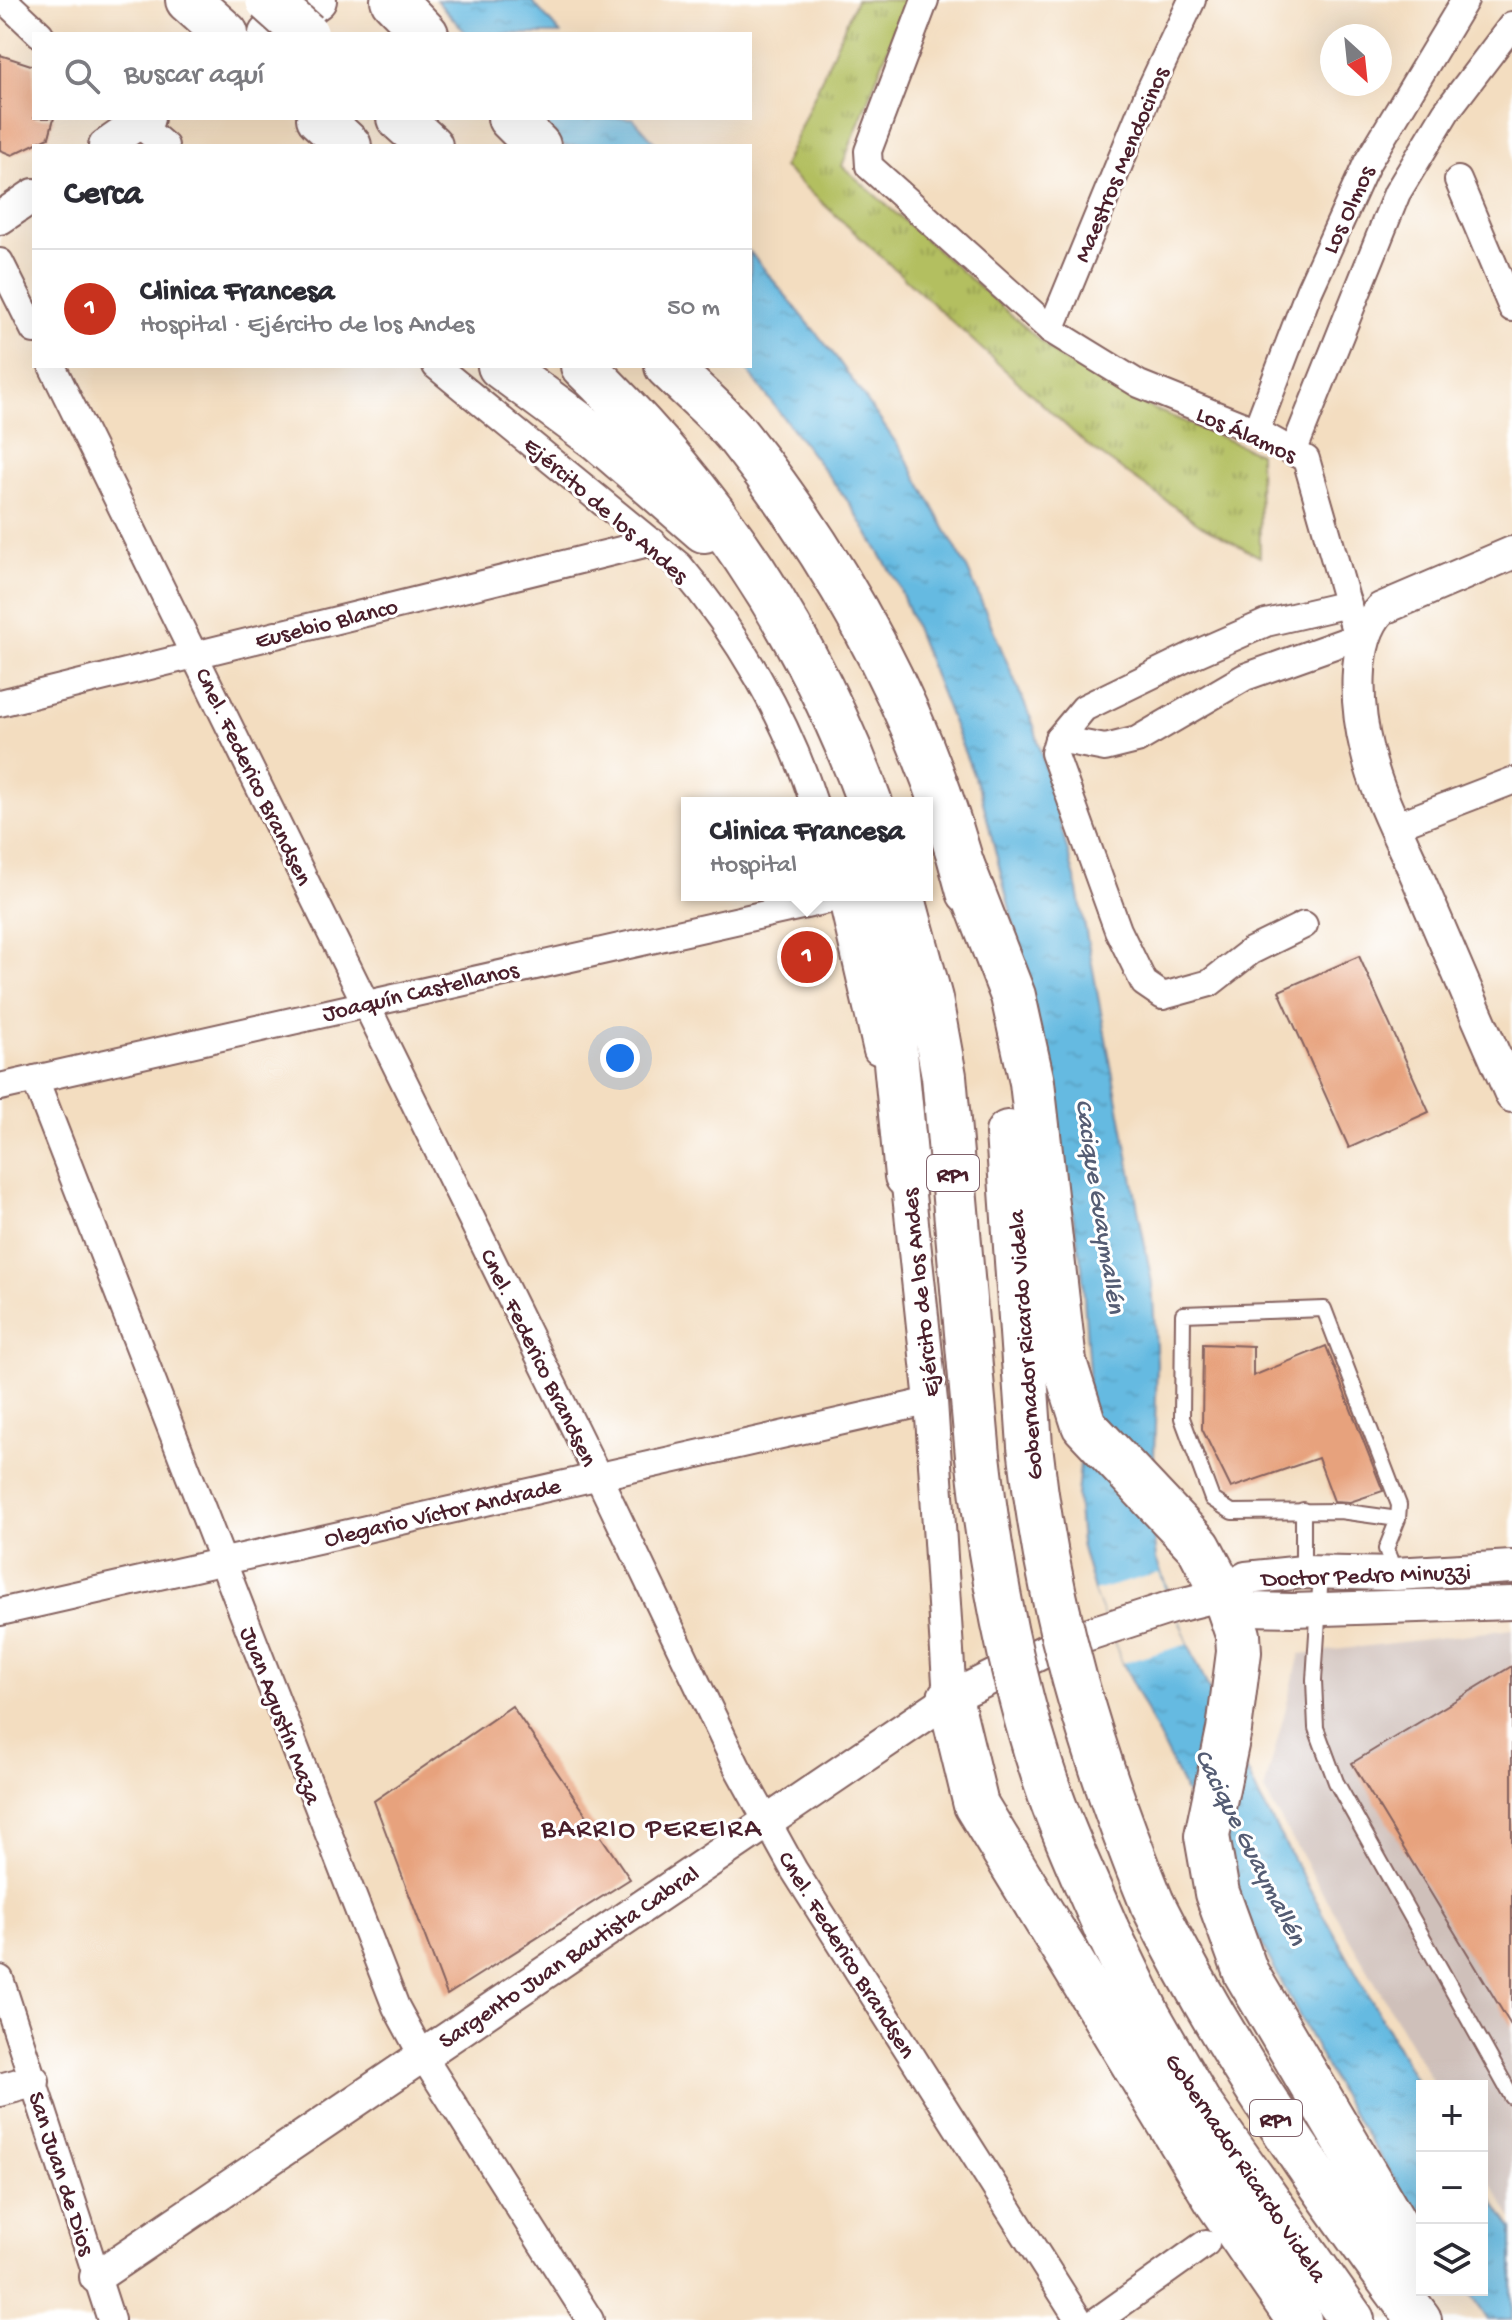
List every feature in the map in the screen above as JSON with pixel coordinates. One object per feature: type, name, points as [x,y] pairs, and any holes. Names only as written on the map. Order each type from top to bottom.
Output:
[{"type":"highway","points":[[188,0],[224,32]]},
{"type":"highway","points":[[268,0],[304,32]]},
{"type":"highway","points":[[393,0],[424,32]]},
{"type":"highway","points":[[321,120],[347,144]]},
{"type":"highway","points":[[401,120],[428,144]]},
{"type":"highway","points":[[512,120],[536,144]]},
{"type":"highway","points":[[503,368],[600,440],[759,579]]},
{"type":"highway","points":[[585,368],[629,410],[710,504],[759,579],[832,710],[868,797]]},
{"type":"highway","name":"Gobernador Ricardo Videla","points":[[669,368],[738,436],[846,589],[882,656],[926,756],[962,865],[982,947],[1003,1076],[1037,1513],[1061,1636],[1096,1758],[1152,1903],[1187,1974],[1234,2054],[1345,2220],[1419,2320]]},
{"type":"highway","points":[[704,368],[738,436]]},
{"type":"highway","points":[[832,710],[853,797]]},
{"type":"highway","points":[[962,865],[1016,1010],[1032,1082],[1064,1362],[1084,1425],[1199,1547],[1224,1594],[1238,1635],[1239,1652],[1229,1730],[1207,1836],[1217,1893],[1246,1973],[1416,2261]]},
{"type":"highway","points":[[853,901],[889,990],[907,1176]]},
{"type":"highway","name":"Gobernador Ricardo Videla","points":[[904,901],[930,999],[944,1076],[978,1456],[993,1577],[1019,1694],[1051,1797],[1106,1928],[1149,2017],[1198,2102],[1352,2320]]},
{"type":"highway","points":[[950,1698],[976,1805],[1217,2201],[1299,2320]]},
{"type":"highway","points":[[1437,2296],[1451,2320]]},
{"type":"main road","points":[[271,32],[317,0]]},
{"type":"street","points":[[4,0],[38,32]]},
{"type":"street","name":"Los Álamos","points":[[925,0],[868,151],[869,166],[1051,330],[1139,384],[1256,431],[1306,459],[1360,647],[1360,688],[1367,752],[1395,826],[1504,1055],[1512,1096]]},
{"type":"street","name":"Maestros Mendocinos","points":[[1051,330],[1142,109],[1192,0]]},
{"type":"street","name":"Los Olmos","points":[[1256,431],[1303,305],[1367,163],[1465,0]]},
{"type":"street","name":"Los Olmos","points":[[1294,450],[1397,193],[1446,112],[1512,25]]},
{"type":"street","points":[[109,144],[145,126]]},
{"type":"street","points":[[1458,180],[1512,308]]},
{"type":"street","points":[[0,218],[32,196]]},
{"type":"street","points":[[0,262],[32,326]]},
{"type":"street","name":"Cnel. Federico Brandsen","points":[[53,368],[766,1822],[1079,2320]]},
{"type":"street","name":"Ejército de los Andes","points":[[438,368],[653,542],[705,596],[734,639],[796,755],[812,797]]},
{"type":"street","name":"Eusebio Blanco","points":[[0,703],[653,542]]},
{"type":"street","points":[[1058,739],[1105,748],[1137,740],[1245,677],[1360,647],[1370,623],[1381,609],[1512,553]]},
{"type":"street","points":[[1304,925],[1251,951],[1210,983],[1163,996],[1144,983],[1118,930],[1054,753],[1058,739],[1084,708],[1266,623],[1348,604]]},
{"type":"street","points":[[1395,826],[1512,781]]},
{"type":"street","name":"Joaquín Castellanos","points":[[0,1087],[365,1002],[828,901]]},
{"type":"street","name":"Juan Agustín Maza","points":[[35,1079],[396,2007],[422,2055],[590,2320]]},
{"type":"street","name":"Ejército de los Andes","points":[[907,1176],[931,1401],[950,1698]]},
{"type":"street","name":"Olegario Víctor Andrade","points":[[0,1612],[931,1401]]},
{"type":"street","name":"Doctor Pedro Minuzzi","points":[[1138,1617],[1224,1594],[1246,1578],[1312,1572],[1395,1574],[1512,1567]]},
{"type":"street","name":"Doctor Pedro Minuzzi","points":[[1224,1594],[1249,1609],[1512,1603]]},
{"type":"street","name":"Sargento Juan Bautista Cabral","points":[[96,2277],[950,1698],[1033,1655],[1138,1617]]},
{"type":"street","name":"San Juan de Dios","points":[[0,1979],[111,2320]]},
{"type":"street","points":[[0,2090],[33,2081]]},
{"type":"street","points":[[1098,2320],[1206,2243]]},
{"type":"lane","points":[[1395,1574],[1386,1549],[1398,1519],[1399,1505],[1379,1446],[1324,1309],[1183,1314],[1182,1418],[1212,1499],[1232,1512],[1303,1510],[1398,1519]]},
{"type":"lane","points":[[1303,1510],[1319,1609],[1314,1680],[1316,1728],[1336,1782],[1512,2097]]},
{"type":"shaded area","points":[[1512,1629],[1512,2219],[1488,2177],[1488,2080],[1432,2080],[1264,1791],[1300,1654]]},
{"type":"green space","points":[[856,0],[907,0],[842,166],[1061,359],[1135,401],[1259,453],[1260,557],[1202,526],[1087,445],[783,167]]},
{"type":"water","points":[[436,0],[531,0],[559,32],[465,32]]},
{"type":"water","points":[[542,120],[635,120],[656,144],[562,144]]},
{"type":"water","name":"Cacique Guaymallén","points":[[752,254],[836,357],[904,454],[968,570],[1034,726],[1078,890],[1152,1283],[1157,1363],[1152,1520],[1156,1559],[1188,1644],[1260,1799],[1416,2081],[1416,2213],[1340,2094],[1230,1883],[1123,1663],[1094,1591],[1081,1544],[1077,1495],[1089,1372],[1082,1267],[1041,1034],[981,794],[897,582],[850,504],[746,368],[752,368]]},
{"type":"water","points":[[1488,2193],[1512,2229],[1512,2320],[1488,2320],[1472,2296],[1488,2296]]},
{"type":"pier","points":[[1159,1573],[1188,1644],[1123,1663],[1094,1591]]},
{"type":"building","points":[[0,55],[32,65],[32,120],[53,120],[49,137],[12,155],[0,150]]},
{"type":"building","points":[[1359,956],[1429,1112],[1349,1148],[1279,991]]},
{"type":"building","points":[[1203,1344],[1253,1346],[1253,1376],[1326,1346],[1383,1491],[1350,1502],[1334,1501],[1318,1458],[1231,1488],[1202,1429]]},
{"type":"building","points":[[1512,1666],[1512,2027],[1352,1763]]},
{"type":"building","points":[[512,1706],[630,1879],[447,1995],[374,1801]]},
{"type":"place","name":"Clinica Francesa","points":[[807,957]]},
{"type":"district","name":"BARRIO PEREIRA","points":[[652,1826]]}]
